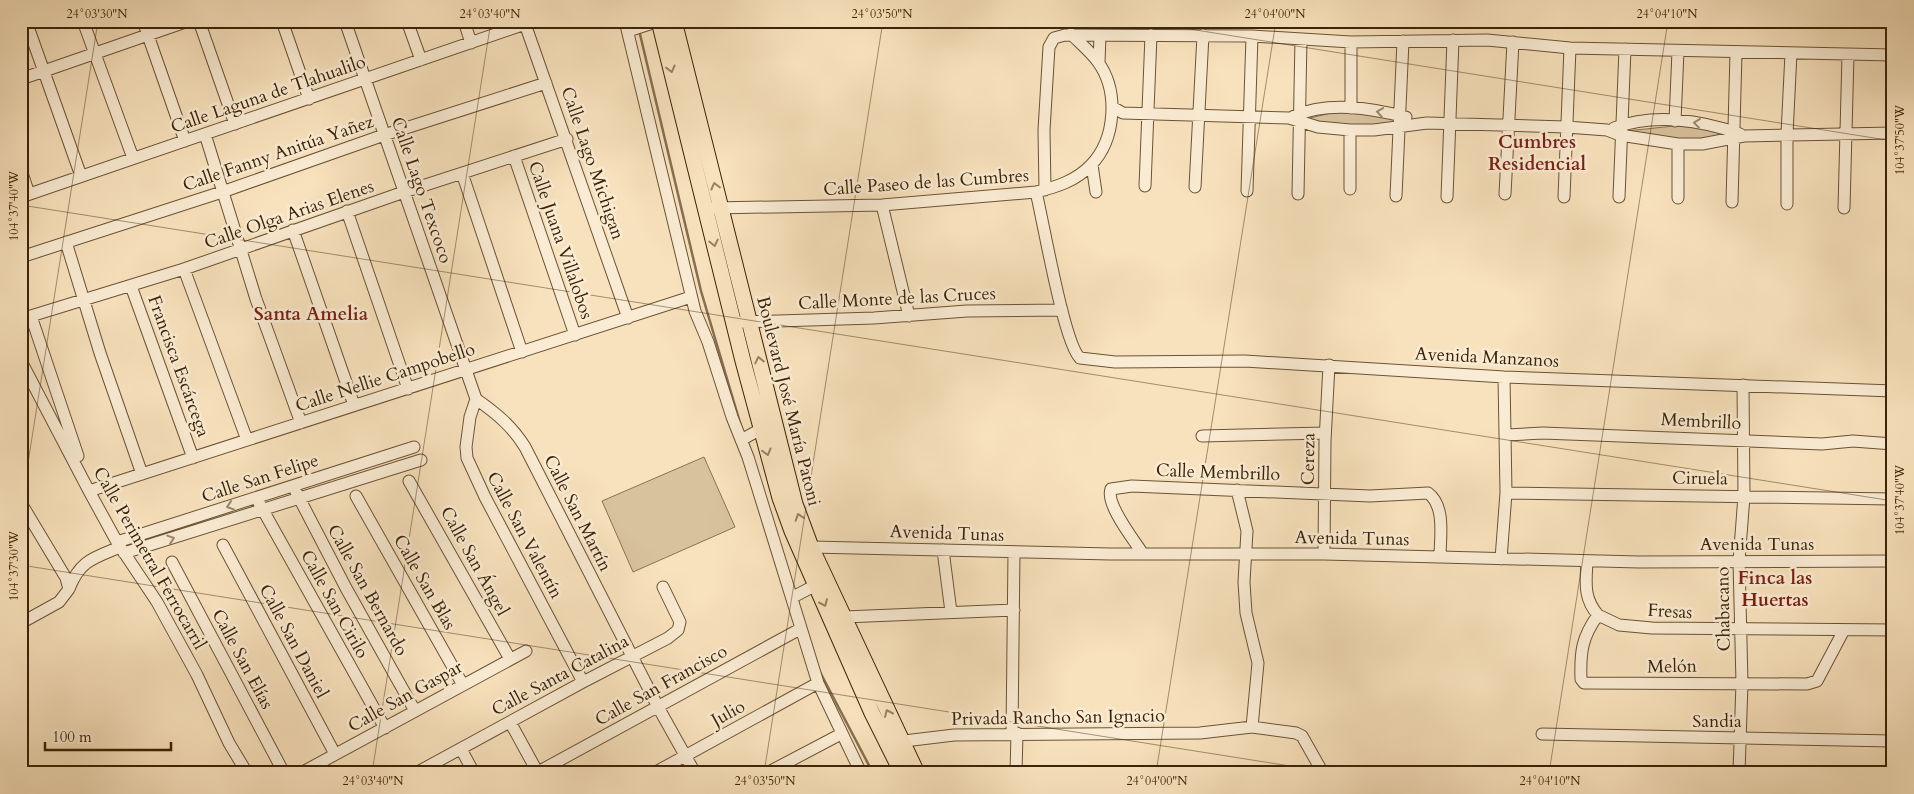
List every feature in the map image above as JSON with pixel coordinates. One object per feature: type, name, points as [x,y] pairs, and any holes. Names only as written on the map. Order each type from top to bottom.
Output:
[{"type":"main road","name":"Boulevard José María Patoni","points":[[659,21],[713,208],[750,322],[788,482],[811,547],[844,618],[873,697],[894,743],[902,773]]},
{"type":"main road","name":"Boulevard José María Patoni","points":[[674,21],[713,208],[734,323],[748,436],[786,515],[810,588],[873,697]]},
{"type":"main road","name":"Boulevard José María Patoni","points":[[894,743],[917,773]]},
{"type":"street","points":[[26,21],[81,176]]},
{"type":"street","points":[[83,21],[133,158]]},
{"type":"street","points":[[143,21],[186,141]]},
{"type":"street","points":[[21,79],[188,21]]},
{"type":"street","points":[[199,21],[235,124]]},
{"type":"street","points":[[282,21],[309,99]]},
{"type":"street","name":"Calle Lago Texcoco","points":[[345,21],[476,399]]},
{"type":"street","points":[[407,21],[421,60]]},
{"type":"street","points":[[464,21],[471,43]]},
{"type":"street","points":[[659,21],[632,27],[692,297],[748,436],[793,597],[800,629],[818,683],[861,773]]},
{"type":"street","name":"Calle Laguna de Tlahualilo","points":[[25,195],[365,80],[525,23]]},
{"type":"street","name":"Calle Lago Michigan","points":[[525,23],[628,318]]},
{"type":"street","points":[[1062,310],[1041,191],[1049,47],[1054,38],[1059,36],[1071,34],[1100,36],[1252,36],[1352,42],[1453,40],[1513,42],[1570,48],[1893,55]]},
{"type":"street","name":"Calle Paseo de las Cumbres","points":[[713,208],[882,205],[1041,191],[1075,178],[1092,165],[1104,144],[1116,113],[1099,62],[1071,34]]},
{"type":"street","points":[[1145,186],[1151,35]]},
{"type":"street","points":[[1195,187],[1202,35]]},
{"type":"street","points":[[1099,62],[1100,36]]},
{"type":"street","points":[[1247,191],[1252,36]]},
{"type":"street","points":[[1298,194],[1295,118],[1301,39]]},
{"type":"street","points":[[1447,197],[1453,40]]},
{"type":"street","points":[[1351,108],[1352,42]]},
{"type":"street","points":[[1396,196],[1401,121],[1403,42]]},
{"type":"street","points":[[1505,194],[1513,42]]},
{"type":"street","points":[[1564,197],[1570,48]]},
{"type":"street","points":[[1619,197],[1625,49]]},
{"type":"street","points":[[1675,121],[1678,51]]},
{"type":"street","points":[[1732,202],[1738,135],[1736,53]]},
{"type":"street","points":[[1787,204],[1787,134],[1792,53]]},
{"type":"street","points":[[1844,208],[1848,132],[1848,55]]},
{"type":"street","name":"Calle Fanny Anitúa Yañez","points":[[21,257],[222,192],[384,135],[546,82]]},
{"type":"street","points":[[1295,118],[1316,109],[1351,108],[1401,121],[1427,123],[1621,130],[1675,121],[1716,125],[1738,135]]},
{"type":"street","points":[[1116,113],[1295,118],[1318,127],[1350,130],[1401,121]]},
{"type":"street","points":[[1350,130],[1350,189]]},
{"type":"street","points":[[1621,130],[1678,144],[1702,144],[1738,135],[1848,132],[1893,133]]},
{"type":"street","points":[[205,134],[240,249],[301,423]]},
{"type":"street","name":"Calle Olga Arias Elenes","points":[[26,317],[184,269],[404,192],[567,139]]},
{"type":"street","points":[[1678,144],[1678,198]]},
{"type":"street","name":"Calle Juana Villalobos","points":[[514,156],[575,334]]},
{"type":"street","points":[[1092,165],[1096,192]]},
{"type":"street","points":[[21,170],[25,195]]},
{"type":"street","points":[[462,173],[522,352]]},
{"type":"street","points":[[882,205],[910,316]]},
{"type":"street","points":[[347,212],[408,389]]},
{"type":"street","points":[[293,230],[354,405]]},
{"type":"street","points":[[66,242],[83,300],[142,474]]},
{"type":"street","points":[[184,269],[248,440]]},
{"type":"street","name":"Francisca Escárcega","points":[[131,286],[193,458]]},
{"type":"street","name":"Calle Nellie Campobello","points":[[91,491],[692,297]]},
{"type":"street","name":"Calle Monte de las Cruces","points":[[734,323],[910,316],[983,310],[1062,310]]},
{"type":"street","name":"Avenida Manzanos","points":[[1062,310],[1072,348],[1080,358],[1115,362],[1245,362],[1329,365],[1504,377],[1893,391]]},
{"type":"street","points":[[26,317],[68,443]]},
{"type":"street","points":[[21,361],[68,443]]},
{"type":"street","name":"Cereza","points":[[1324,554],[1329,365]]},
{"type":"street","points":[[1502,560],[1507,435],[1504,377]]},
{"type":"street","name":"Chabacano","points":[[1739,773],[1742,683],[1739,561],[1744,496],[1743,385]]},
{"type":"street","name":"Calle San Martín","points":[[476,399],[503,419],[516,432],[632,656]]},
{"type":"street","name":"Calle San Valentín","points":[[476,399],[470,417],[466,447],[467,458],[485,497],[582,682]]},
{"type":"street","points":[[1202,436],[1326,433]]},
{"type":"street","name":"Membrillo","points":[[1507,435],[1543,433],[1822,444],[1861,441],[1893,444]]},
{"type":"street","name":"Calle Perimetral Ferrocarril","points":[[68,443],[120,547],[157,602],[197,676],[229,743],[247,773]]},
{"type":"street","name":"Calle San Felipe","points":[[120,547],[256,498],[414,447]]},
{"type":"street","name":"Calle San Felipe","points":[[120,547],[262,510],[421,460]]},
{"type":"street","name":"Calle San Ángel","points":[[409,481],[510,659]]},
{"type":"street","name":"Calle San Bernardo","points":[[293,486],[346,588],[415,711]]},
{"type":"street","name":"Calle Membrillo","points":[[1143,554],[1115,510],[1109,496],[1111,489],[1132,486],[1325,493]]},
{"type":"street","points":[[1237,490],[1246,525],[1244,582],[1246,614],[1258,663],[1252,726],[1296,733],[1302,736],[1323,773]]},
{"type":"street","points":[[1325,493],[1380,496],[1428,493],[1437,502],[1439,510],[1440,557]]},
{"type":"street","name":"Ciruela","points":[[1506,493],[1893,498]]},
{"type":"street","name":"Calle San Blas","points":[[356,496],[464,685]]},
{"type":"street","name":"Calle San Cirilo","points":[[256,498],[384,728]]},
{"type":"street","points":[[21,503],[69,586]]},
{"type":"street","name":"Calle San Daniel","points":[[223,545],[335,754]]},
{"type":"street","points":[[21,623],[59,602],[84,563],[120,547]]},
{"type":"street","name":"Avenida Tunas","points":[[811,547],[1143,554],[1324,554],[1502,560],[1893,561]]},
{"type":"street","points":[[943,550],[951,612]]},
{"type":"street","points":[[1014,552],[1014,733],[1016,773]]},
{"type":"street","points":[[1587,561],[1586,594],[1588,602],[1598,615]]},
{"type":"street","name":"Calle San Elías","points":[[172,562],[284,773]]},
{"type":"street","name":"Calle Santa Catalina","points":[[416,773],[582,682],[668,638],[679,626],[679,617],[663,587]]},
{"type":"street","points":[[793,597],[810,588]]},
{"type":"street","points":[[844,618],[1014,610]]},
{"type":"street","name":"Fresas","points":[[1598,615],[1620,625],[1634,627],[1741,630],[1893,630]]},
{"type":"street","name":"Melón","points":[[1598,615],[1586,632],[1582,644],[1581,679],[1582,682],[1588,684],[1742,683],[1796,686],[1817,681],[1844,630]]},
{"type":"street","name":"Calle San Francisco","points":[[538,772],[800,629]]},
{"type":"street","name":"Calle San Gaspar","points":[[301,773],[526,651]]},
{"type":"street","points":[[632,656],[695,773]]},
{"type":"street","name":"Julio","points":[[654,773],[818,683]]},
{"type":"street","points":[[510,722],[538,772]]},
{"type":"street","name":"Privada Rancho San Ignacio","points":[[894,743],[938,736],[1014,733],[1229,731],[1252,726]]},
{"type":"street","points":[[767,773],[841,734]]},
{"type":"street","name":"Sandia","points":[[1542,734],[1893,741]]},
{"type":"street","points":[[461,748],[474,773]]},
{"type":"shaded area","points":[[1335,112],[1370,113],[1400,122],[1353,127],[1318,123],[1306,119]]},
{"type":"shaded area","points":[[1674,126],[1698,126],[1729,134],[1701,139],[1678,139],[1654,137],[1626,131]]},
{"type":"shaded area","points":[[704,457],[735,527],[633,572],[602,501]]},
{"type":"waterway","points":[[639,30],[701,291],[741,426]]},
{"type":"waterway","points":[[820,672],[873,773]]},
{"type":"district","name":"Cumbres Residencial","points":[[1537,152]]},
{"type":"district","name":"Santa Amelia","points":[[311,313]]},
{"type":"district","name":"Finca las Huertas","points":[[1775,588]]}]
